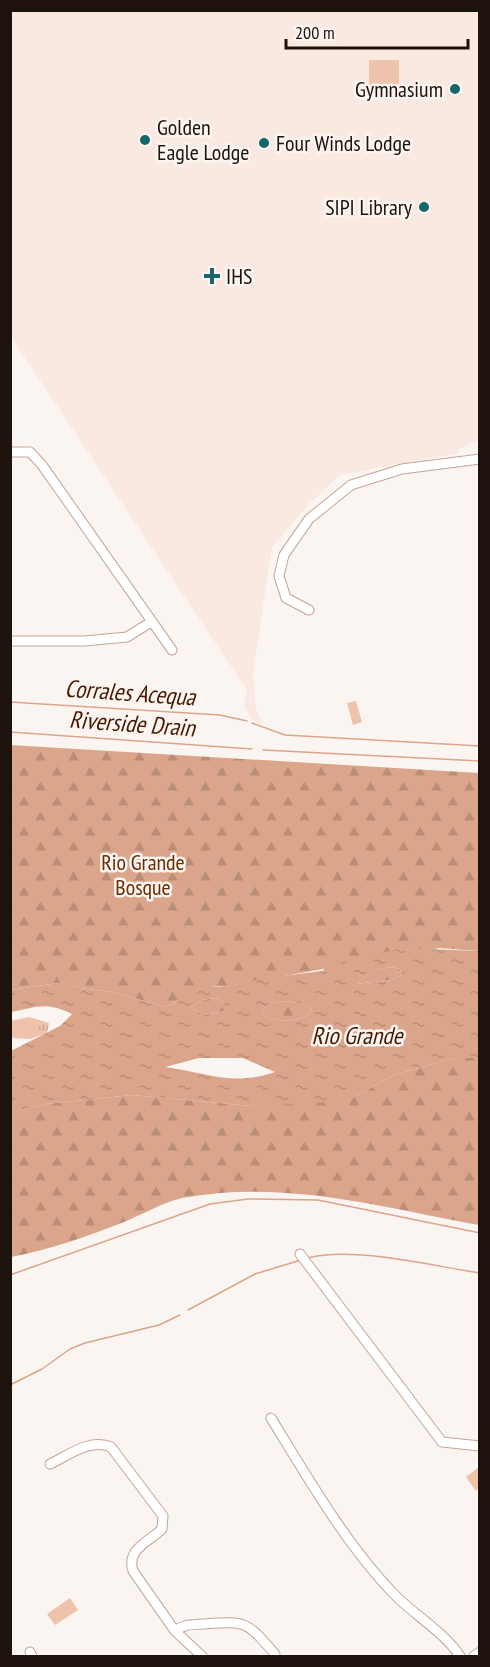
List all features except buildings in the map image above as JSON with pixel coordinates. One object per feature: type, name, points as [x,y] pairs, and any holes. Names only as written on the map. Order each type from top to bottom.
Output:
[{"type":"street","points":[[10,452],[30,452],[42,465],[172,650]]},
{"type":"street","points":[[309,610],[286,598],[279,576],[284,555],[309,519],[351,485],[402,469],[480,459]]},
{"type":"street","points":[[10,641],[84,641],[127,637],[151,622]]},
{"type":"street","points":[[303,1258],[442,1442],[480,1446]]},
{"type":"street","points":[[271,1418],[304,1472],[361,1553],[394,1594],[432,1624],[460,1656]]},
{"type":"street","points":[[50,1464],[100,1442],[111,1447],[163,1516],[162,1529],[135,1551],[131,1565],[135,1575],[175,1631],[202,1656]]},
{"type":"street","points":[[175,1631],[187,1624],[221,1620],[237,1622],[258,1634],[275,1654]]},
{"type":"street","points":[[474,1656],[480,1652]]},
{"type":"shaded area","points":[[10,11],[479,11],[479,441],[459,449],[459,453],[340,475],[310,503],[272,547],[253,675],[256,709],[264,726],[251,719],[244,705],[247,690],[11,337]]},
{"type":"green space","points":[[369,60],[399,60],[399,94],[369,94]]},
{"type":"green space","points":[[356,701],[362,722],[353,725],[347,703]]},
{"type":"green space","name":"Rio Grande Bosque","points":[[10,745],[479,773],[479,951],[439,948],[224,987],[206,986],[192,991],[165,1007],[113,992],[79,988],[65,982],[11,990]]},
{"type":"green space","points":[[392,967],[400,969],[402,975],[392,980],[354,984],[376,970]]},
{"type":"green space","points":[[215,998],[223,1002],[229,1010],[206,1015],[190,1008],[202,1000]]},
{"type":"green space","points":[[286,1001],[310,1005],[311,1012],[295,1020],[283,1020],[265,1017],[261,1010],[273,1003]]},
{"type":"green space","points":[[29,1017],[49,1023],[47,1033],[30,1039],[11,1038],[10,1021]]},
{"type":"green space","points":[[454,1058],[479,1058],[479,1225],[369,1204],[295,1193],[220,1193],[175,1200],[82,1237],[40,1251],[11,1257],[10,1113],[46,1104],[132,1095],[252,1106],[356,1096],[394,1075]]},
{"type":"green space","points":[[479,1467],[479,1488],[476,1491],[466,1477]]},
{"type":"green space","points":[[70,1598],[78,1610],[55,1625],[47,1614]]},
{"type":"water","name":"Rio Grande","points":[[403,948],[479,951],[479,1058],[454,1058],[394,1075],[356,1096],[334,1102],[252,1106],[132,1095],[46,1104],[11,1113],[11,1051],[60,1026],[72,1014],[48,1006],[11,1012],[11,990],[65,982],[79,988],[113,992],[165,1007],[175,1002],[195,985],[224,987],[267,978],[322,971],[329,965]],"holes":[[[392,967],[400,969],[402,975],[392,980],[355,984],[376,970]],[[215,998],[223,1002],[228,1010],[206,1015],[190,1008],[202,1000]],[[286,1001],[310,1005],[311,1012],[295,1020],[265,1017],[261,1010],[273,1003]],[[199,1058],[243,1058],[275,1072],[246,1078],[232,1078],[165,1067]]]},
{"type":"waterway","name":"Corrales Acequa","points":[[10,702],[220,715],[247,721]]},
{"type":"waterway","name":"Corrales Acequa","points":[[252,723],[285,735],[480,746]]},
{"type":"waterway","name":"Riverside Drain","points":[[10,732],[252,749]]},
{"type":"waterway","name":"Riverside Drain","points":[[263,750],[480,761]]},
{"type":"waterway","points":[[10,1275],[210,1204],[248,1199],[318,1200],[480,1233]]},
{"type":"waterway","points":[[308,1258],[347,1254],[370,1256],[480,1273]]},
{"type":"waterway","points":[[188,1310],[255,1274],[301,1260]]},
{"type":"waterway","points":[[12,1384],[42,1369],[70,1349],[85,1343],[159,1325],[180,1315]]},
{"type":"place","name":"Gymnasium","points":[[455,89]]},
{"type":"place","name":"Golden Eagle Lodge","points":[[145,140]]},
{"type":"place","name":"Four Winds Lodge","points":[[264,143]]},
{"type":"place","name":"SIPI Library","points":[[424,207]]},
{"type":"place","name":"IHS","points":[[212,276]]}]
